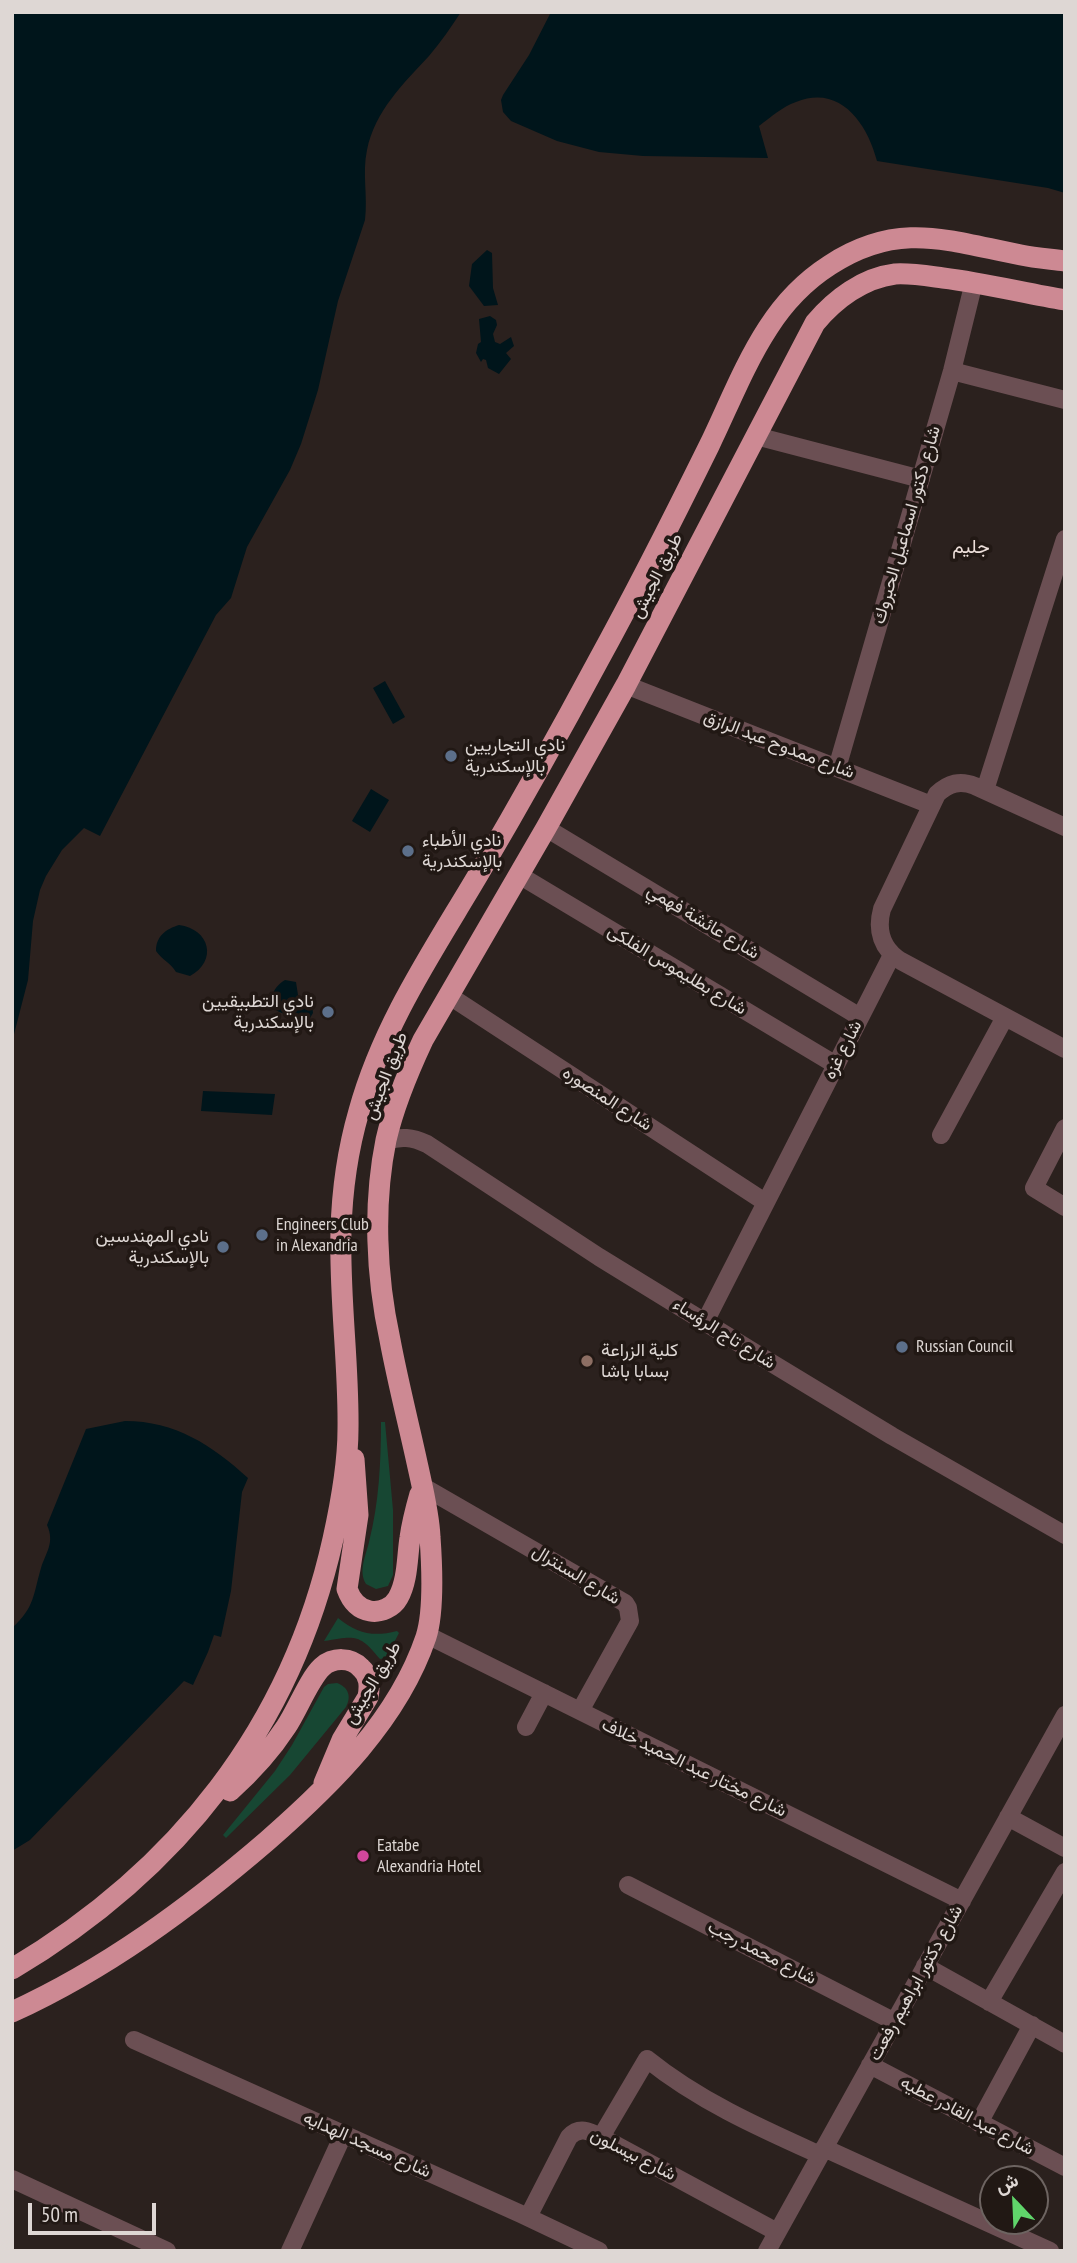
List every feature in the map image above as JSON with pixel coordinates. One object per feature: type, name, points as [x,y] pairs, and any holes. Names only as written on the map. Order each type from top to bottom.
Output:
[{"type":"highway","name":"طريق الجيش","points":[[12,1969],[56,1942],[119,1895],[176,1841],[238,1763],[261,1725],[300,1646],[328,1561],[338,1518],[348,1437],[341,1231],[349,1155],[368,1080],[398,1010],[542,764],[601,656],[691,482],[754,351],[786,304],[806,283],[837,261],[880,242],[914,236],[948,239],[1023,256],[1065,261]]},
{"type":"highway","name":"طريق الجيش","points":[[12,2012],[69,1984],[150,1933],[220,1881],[321,1792],[357,1752],[394,1701],[412,1669],[427,1635],[432,1585],[430,1535],[383,1299],[378,1220],[386,1142],[407,1074],[422,1040],[547,828],[626,685],[815,323],[845,294],[869,281],[894,274],[918,274],[974,282],[1065,300]]},
{"type":"highway","points":[[348,1437],[356,1476],[358,1515],[347,1589],[350,1597],[362,1609],[386,1609],[398,1598],[422,1486]]},
{"type":"highway","points":[[198,1816],[237,1784],[271,1747],[323,1666],[344,1660],[358,1664],[370,1683],[370,1690],[334,1757],[321,1792]]},
{"type":"street","name":"شارع دكتور اسماعيل الحبروك","points":[[838,768],[952,370],[974,282]]},
{"type":"street","points":[[952,370],[1065,400]]},
{"type":"street","points":[[756,436],[921,479]]},
{"type":"street","points":[[985,790],[1065,539]]},
{"type":"street","name":"شارع ممدوح عبد الرازق","points":[[626,685],[931,805]]},
{"type":"street","points":[[1065,827],[965,782],[945,787],[931,805],[881,909],[879,928],[881,938],[892,955],[1065,1049]]},
{"type":"street","name":"شارع عائشة فهمي","points":[[547,828],[860,1017]]},
{"type":"street","name":"شارع بطليموس الفلكى","points":[[519,875],[836,1065]]},
{"type":"street","name":"شارع غزه","points":[[705,1322],[892,955]]},
{"type":"street","name":"شارع المنصوره","points":[[448,995],[765,1202]]},
{"type":"street","points":[[941,1135],[1005,1017]]},
{"type":"street","points":[[1065,1128],[1034,1188],[1065,1207]]},
{"type":"street","name":"شارع تاج الرؤساء","points":[[386,1142],[398,1137],[413,1138],[427,1144],[599,1257],[705,1322],[892,1436],[1065,1535]]},
{"type":"street","name":"شارع السنترال","points":[[422,1486],[620,1599],[628,1608],[630,1621],[580,1711]]},
{"type":"street","name":"شارع مختار عبد الحميد خلاف","points":[[427,1635],[962,1901]]},
{"type":"street","points":[[526,1727],[544,1693]]},
{"type":"street","name":"شارع دكتور ابراهيم رفعت","points":[[766,2251],[1065,1716]]},
{"type":"street","points":[[1008,1817],[1065,1849]]},
{"type":"street","points":[[989,2002],[1065,1872]]},
{"type":"street","name":"شارع محمد رجب","points":[[628,1885],[895,2022]]},
{"type":"street","points":[[925,1966],[1065,2044]]},
{"type":"street","points":[[979,2123],[1031,2025]]},
{"type":"street","name":"شارع مسجد الهدايه","points":[[134,2040],[599,2251]]},
{"type":"street","points":[[601,2137],[647,2059],[668,2076],[742,2120],[1050,2251]]},
{"type":"street","name":"شارع عبد القادر عطيه","points":[[870,2065],[1065,2167]]},
{"type":"street","name":"شارع بيسلون","points":[[528,2217],[572,2133],[584,2130],[777,2232]]},
{"type":"street","points":[[290,2251],[343,2135]]},
{"type":"street","points":[[12,2179],[167,2251]]},
{"type":"green space","points":[[381,1422],[385,1422],[393,1510],[393,1575],[388,1586],[376,1589],[366,1584],[363,1568],[377,1497]]},
{"type":"green space","points":[[338,1618],[352,1628],[366,1633],[399,1633],[386,1658],[380,1659],[356,1638],[324,1641]]},
{"type":"green space","points":[[337,1683],[348,1692],[346,1707],[290,1775],[226,1838],[223,1835],[275,1771],[292,1745],[324,1687]]},
{"type":"water","points":[[12,12],[461,12],[433,51],[391,99],[376,123],[367,150],[365,220],[338,301],[318,390],[301,444],[290,470],[247,547],[231,598],[216,615],[100,836],[84,828],[62,850],[46,876],[33,921],[28,980],[12,1042]]},
{"type":"water","points":[[551,12],[1065,12],[1065,193],[877,161],[859,121],[849,110],[826,98],[812,98],[791,104],[759,126],[768,158],[643,156],[599,152],[557,141],[511,121],[503,112],[501,100],[529,55]]},
{"type":"water","points":[[487,250],[492,253],[493,288],[498,305],[484,306],[469,286],[472,264]]},
{"type":"water","points":[[490,316],[496,320],[497,325],[493,334],[495,342],[500,344],[511,337],[514,346],[506,353],[511,359],[499,374],[488,368],[486,360],[481,362],[476,353],[481,342],[479,319]]},
{"type":"water","points":[[385,681],[405,717],[393,724],[373,688]]},
{"type":"water","points":[[371,789],[389,800],[370,832],[352,821]]},
{"type":"water","points":[[179,925],[198,933],[207,946],[204,962],[199,970],[190,976],[176,972],[156,951],[163,934]]},
{"type":"water","points":[[285,980],[296,982],[298,995],[301,997],[307,994],[311,996],[313,1013],[310,1018],[303,1020],[296,1014],[282,1013],[273,1006],[274,992]]},
{"type":"water","points":[[203,1091],[275,1094],[272,1115],[201,1111]]},
{"type":"water","points":[[125,1421],[160,1425],[192,1437],[221,1455],[248,1478],[242,1492],[231,1591],[221,1637],[214,1635],[193,1685],[184,1681],[30,1840],[12,1851],[12,1628],[25,1614],[32,1600],[50,1542],[47,1525],[86,1429]]},
{"type":"place","name":"نادي التجاريين بالإسكندرية","points":[[451,756]]},
{"type":"place","name":"نادي الأطباء بالإسكندرية","points":[[408,851]]},
{"type":"place","name":"نادي التطبيقيين بالإسكندرية","points":[[328,1012]]},
{"type":"place","name":"Engineers Club in Alexandria","points":[[262,1235]]},
{"type":"place","name":"نادي المهندسين بالإسكندرية","points":[[223,1247]]},
{"type":"place","name":"Russian Council","points":[[902,1347]]},
{"type":"place","name":"كلية الزراعة بسابا باشا","points":[[587,1361]]},
{"type":"place","name":"Eatabe Alexandria Hotel","points":[[363,1856]]},
{"type":"district","name":"جليم","points":[[971,548]]}]
